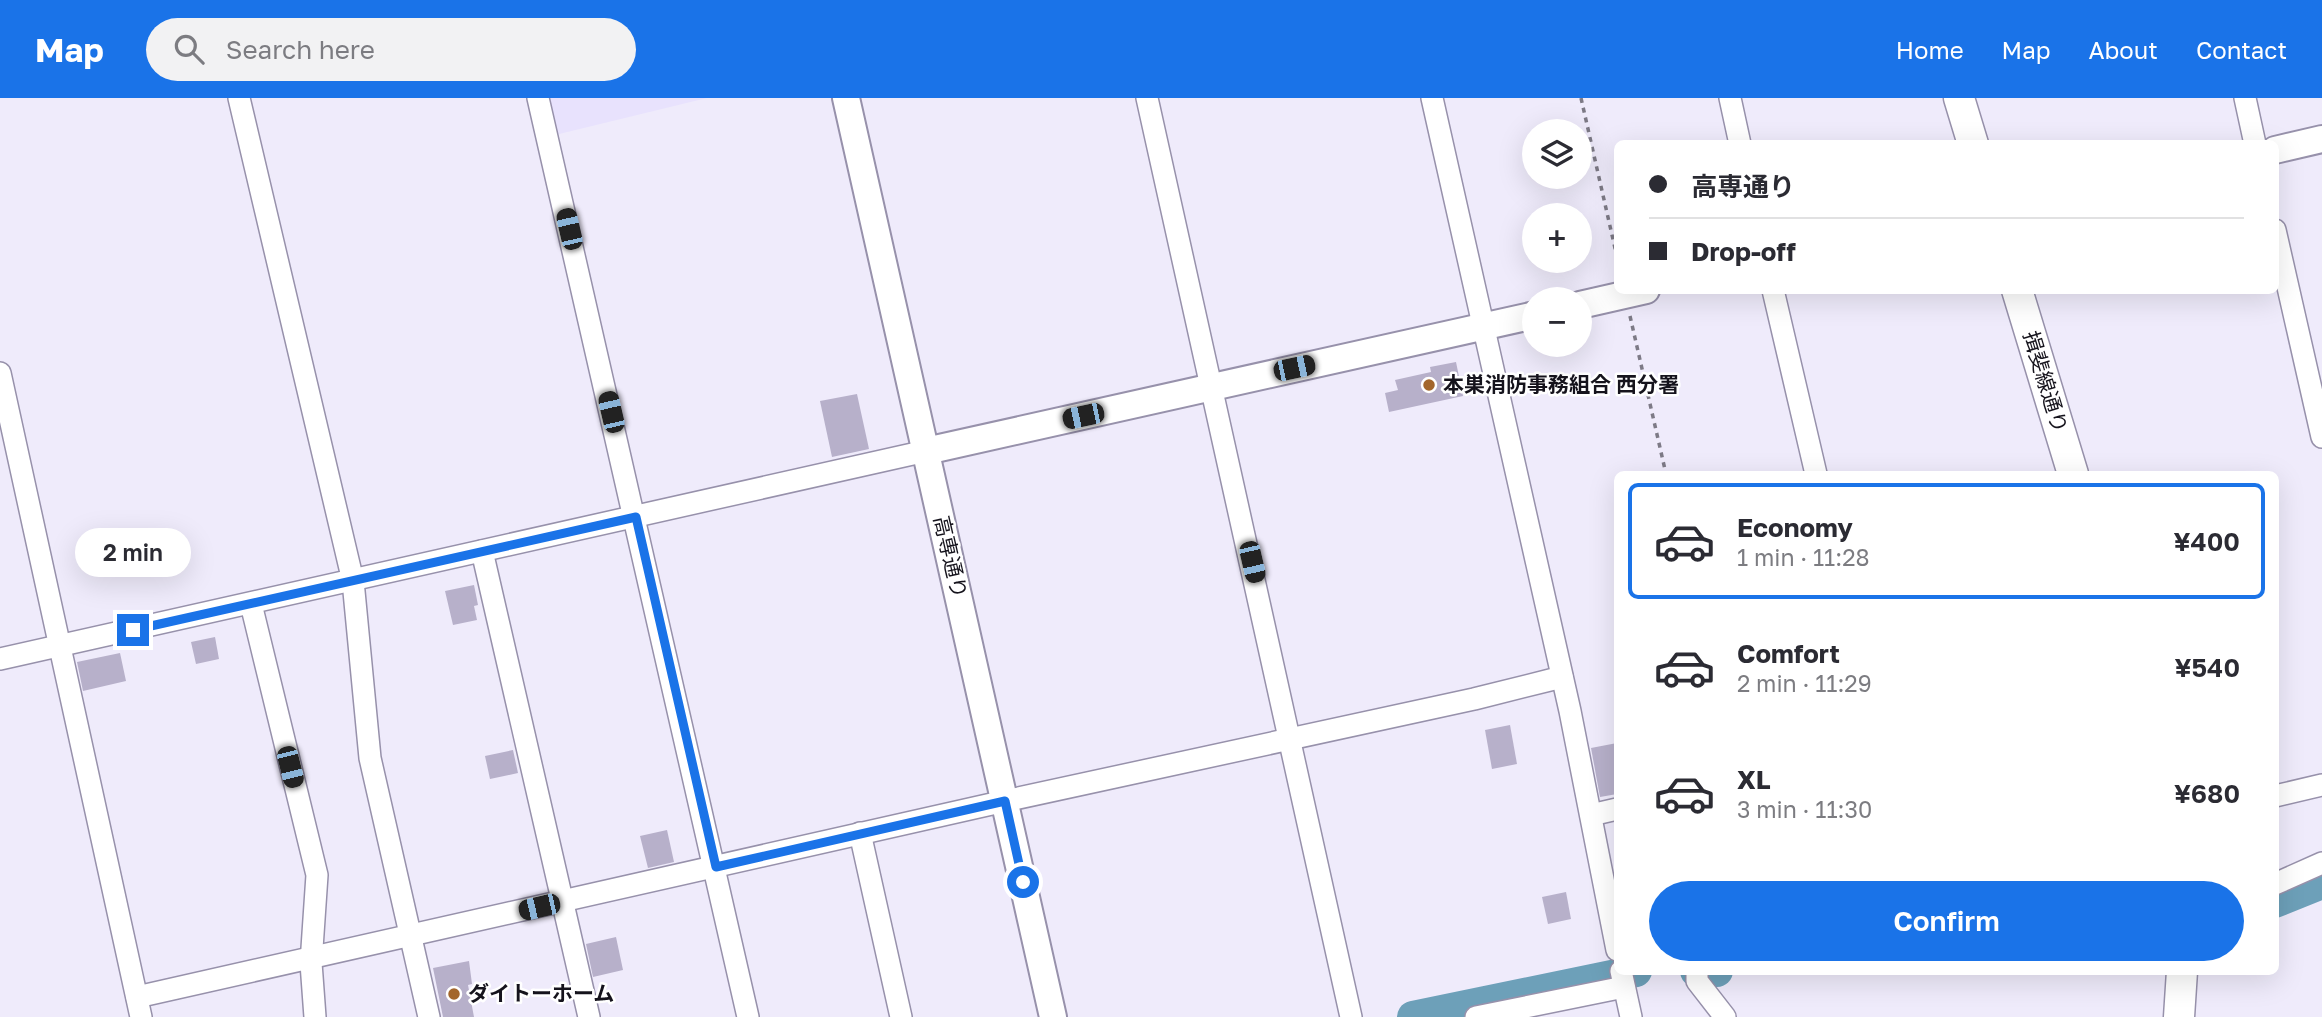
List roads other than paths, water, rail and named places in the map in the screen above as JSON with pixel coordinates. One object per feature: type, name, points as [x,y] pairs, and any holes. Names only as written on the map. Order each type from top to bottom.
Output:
[{"type":"main road","points":[[1959,98],[1972,140]]},
{"type":"main road","name":"揖斐線通り","points":[[2018,294],[2072,471]]},
{"type":"main road","points":[[2179,1017],[2182,975]]},
{"type":"street","points":[[239,98],[353,581],[370,758],[429,1017]]},
{"type":"street","points":[[538,98],[716,867],[748,1017]]},
{"type":"street","name":"高専通り","points":[[846,98],[1054,1017]]},
{"type":"street","points":[[1147,98],[1351,1017]]},
{"type":"street","points":[[1432,98],[1562,677],[1614,934]]},
{"type":"street","points":[[1730,98],[1739,140]]},
{"type":"street","points":[[2245,98],[2254,140]]},
{"type":"street","points":[[2279,149],[2322,139]]},
{"type":"street","points":[[2279,248],[2322,437]]},
{"type":"street","points":[[1592,302],[1631,294]]},
{"type":"street","points":[[1774,294],[1815,471]]},
{"type":"street","points":[[0,659],[1522,318]]},
{"type":"street","points":[[0,373],[139,1007],[312,960],[561,901],[1562,677]]},
{"type":"street","points":[[482,551],[589,1017]]},
{"type":"street","points":[[251,604],[317,875],[312,960],[315,1017]]},
{"type":"street","points":[[2279,795],[2322,785]]},
{"type":"street","points":[[1591,815],[1614,810]]},
{"type":"street","points":[[860,833],[901,1017]]},
{"type":"street","points":[[2279,882],[2322,863]]},
{"type":"street","points":[[1697,975],[1697,981],[1725,1017]]},
{"type":"street","points":[[1490,1015],[1623,980],[1631,1017]]},
{"type":"waterway","points":[[2279,900],[2322,883]]},
{"type":"waterway","points":[[1413,1017],[1617,975]]},
{"type":"place","name":"本巣消防事務組合 西分署","points":[[1429,385]]},
{"type":"place","name":"ダイトーホーム","points":[[454,994]]}]
